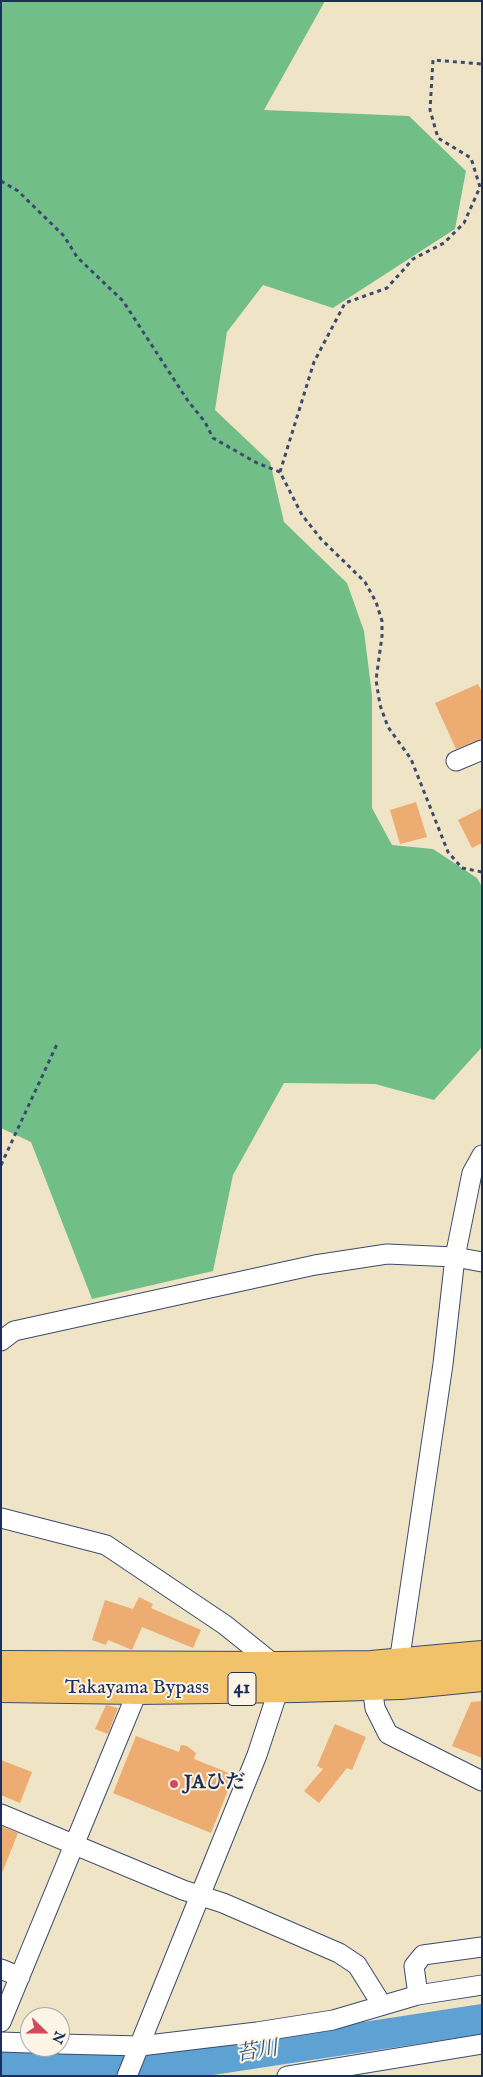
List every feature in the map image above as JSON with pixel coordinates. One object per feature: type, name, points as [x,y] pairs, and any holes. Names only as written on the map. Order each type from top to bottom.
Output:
[{"type":"highway","name":"Takayama Bypass","points":[[1,1688],[138,1690],[278,1678],[482,1655]]},
{"type":"highway","name":"Takayama Bypass","points":[[1,1665],[278,1678],[372,1686],[482,1677]]},
{"type":"street","points":[[456,760],[482,750]]},
{"type":"street","points":[[399,1663],[443,1364],[454,1257],[472,1173],[482,1155]]},
{"type":"street","points":[[1,1341],[14,1331],[315,1265],[387,1254],[454,1257],[482,1262]]},
{"type":"street","points":[[1,1518],[106,1545],[225,1625],[278,1678],[256,1755],[128,2076]]},
{"type":"street","points":[[372,1686],[375,1708],[388,1734],[482,1780]]},
{"type":"street","points":[[1,2022],[138,1690]]},
{"type":"street","points":[[1,1814],[75,1846],[223,1903],[339,1953],[357,1965],[382,2005]]},
{"type":"street","points":[[418,1995],[414,1966],[424,1955],[482,1947]]},
{"type":"street","points":[[1,1970],[20,1977]]},
{"type":"street","points":[[70,2045],[139,2049],[333,2020],[418,1995],[482,1985]]},
{"type":"street","points":[[1,2042],[20,2043]]},
{"type":"street","points":[[287,2076],[482,2044]]},
{"type":"path","points":[[280,472],[314,362],[345,303],[387,288],[413,259],[444,243],[464,222],[480,187],[471,158],[438,138],[430,110],[433,60],[482,64]]},
{"type":"path","points":[[1,181],[18,190],[64,236],[77,257],[123,301],[214,438],[257,463],[280,472],[302,516],[365,582],[376,602],[382,621],[382,636],[376,680],[380,706],[388,727],[411,759],[448,852],[462,868],[479,873],[482,872]]},
{"type":"path","points":[[1,1165],[58,1042]]},
{"type":"green space","points":[[1,1],[325,1],[264,110],[409,116],[466,171],[455,229],[333,308],[263,285],[227,332],[215,410],[270,462],[284,522],[347,583],[364,631],[372,695],[372,808],[392,845],[433,849],[477,878],[482,887],[482,1047],[434,1100],[375,1084],[284,1083],[233,1175],[213,1271],[92,1299],[31,1142],[1,1128]]},
{"type":"building","points":[[478,684],[482,692],[482,739],[456,749],[435,703]]},
{"type":"building","points":[[416,802],[427,837],[400,844],[390,810]]},
{"type":"building","points":[[482,808],[482,843],[472,848],[458,820]]},
{"type":"building","points":[[139,1597],[153,1604],[151,1608],[201,1630],[193,1648],[142,1627],[132,1650],[108,1640],[106,1645],[92,1640],[105,1600],[133,1609]]},
{"type":"building","points":[[482,1701],[482,1758],[452,1746],[471,1702]]},
{"type":"building","points":[[106,1705],[118,1708],[108,1734],[95,1729]]},
{"type":"building","points":[[335,1724],[366,1737],[352,1770],[347,1768],[319,1803],[304,1791],[323,1769],[317,1766]]},
{"type":"building","name":"JAひだ","points":[[136,1736],[179,1752],[181,1745],[187,1746],[196,1753],[194,1759],[234,1775],[211,1833],[113,1793]]},
{"type":"building","points":[[1,1760],[32,1772],[20,1803],[1,1795]]},
{"type":"building","points":[[1,1826],[18,1833],[2,1873],[1,1873]]},
{"type":"waterway","name":"苔川","points":[[1,2065],[153,2069],[482,2019]]},
{"type":"place","name":"JAひだ","points":[[174,1784]]}]
